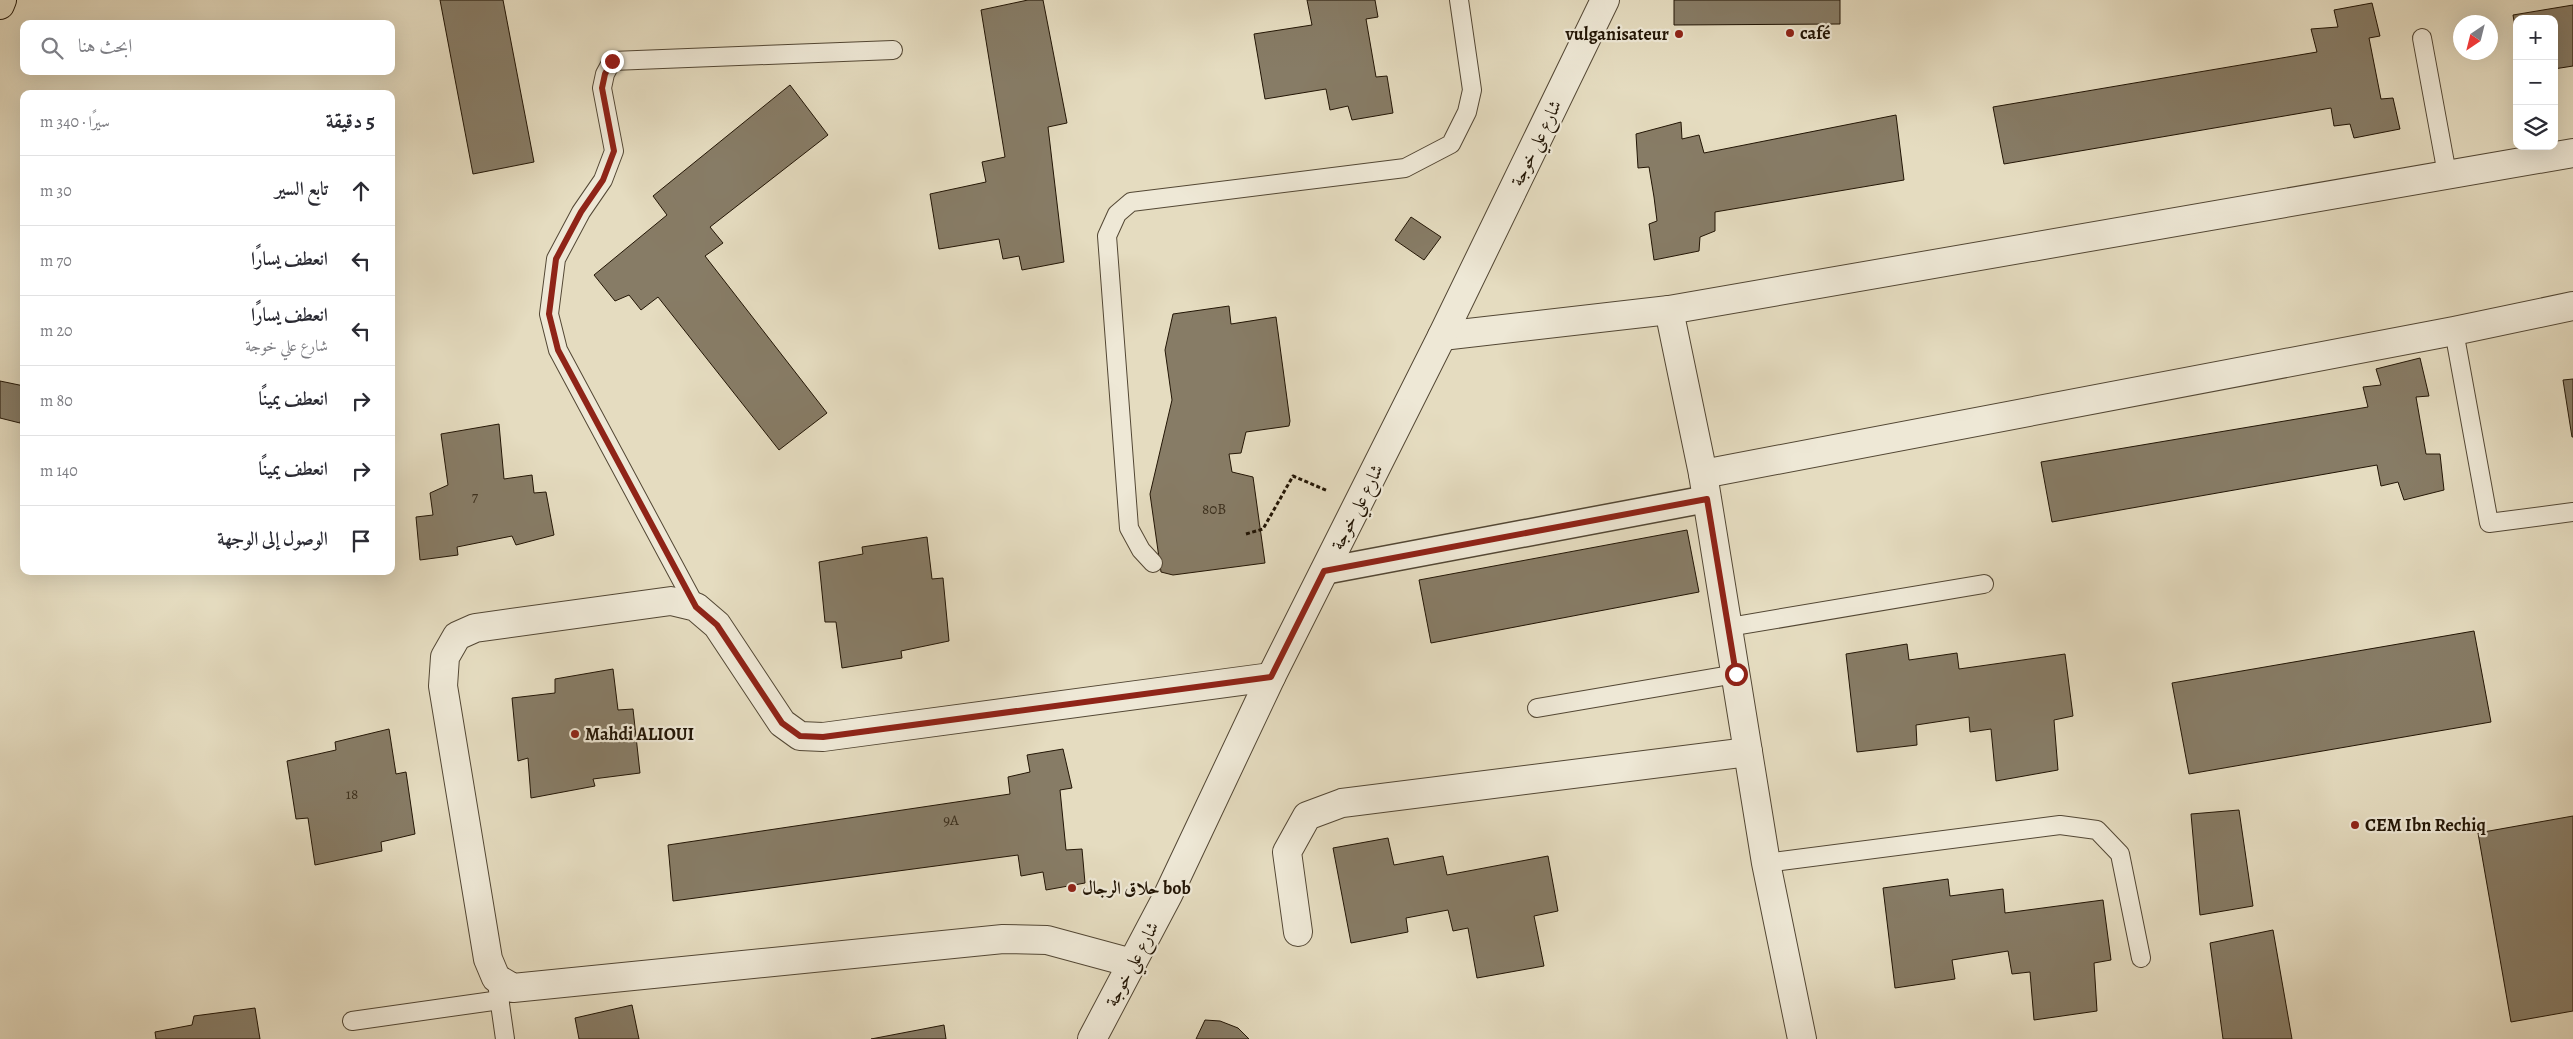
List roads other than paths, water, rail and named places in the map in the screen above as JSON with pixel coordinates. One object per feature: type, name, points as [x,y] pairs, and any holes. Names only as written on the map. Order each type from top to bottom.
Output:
[{"type":"highway","points":[[0,5],[2,0]]},
{"type":"street","name":"شارع علي خوجة","points":[[1092,1039],[1168,895],[1271,677],[1442,336],[1605,0]]},
{"type":"street","points":[[1442,336],[1669,310],[2573,153]]},
{"type":"street","points":[[1324,571],[1705,487],[2573,306]]},
{"type":"street","points":[[1669,310],[1705,487],[1766,863],[1802,1039]]},
{"type":"street","points":[[1132,963],[1047,940],[1003,939],[498,989],[488,960],[445,695],[445,657],[457,636],[475,628],[671,601],[696,607],[717,625],[782,723],[800,736],[823,737],[1271,677]]},
{"type":"street","points":[[1298,932],[1287,852],[1307,816],[1342,803],[1748,752]]},
{"type":"lane","points":[[1153,563],[1141,550],[1129,528],[1107,236],[1116,214],[1131,202],[1405,168],[1451,144],[1467,112],[1472,90],[1459,0]]},
{"type":"lane","points":[[2422,38],[2447,174]]},
{"type":"lane","points":[[696,607],[558,350],[549,314],[556,259],[581,212],[603,180],[614,151],[602,88],[605,74],[612,61],[893,50]]},
{"type":"lane","points":[[2454,331],[2489,523],[2573,512]]},
{"type":"lane","points":[[1728,627],[1984,584]]},
{"type":"lane","points":[[1537,708],[1736,674]]},
{"type":"lane","points":[[1766,863],[2060,825],[2097,830],[2120,854],[2141,958]]},
{"type":"lane","points":[[352,1021],[498,989],[505,1039]]},
{"type":"place","name":"café","points":[[1790,33]]},
{"type":"place","name":"vulganisateur","points":[[1679,34]]},
{"type":"place","name":"Mahdi ALIOUI","points":[[575,734]]},
{"type":"place","name":"CEM Ibn Rechiq","points":[[2355,825]]},
{"type":"place","name":"حلاق الرجال bob","points":[[1072,888]]}]
